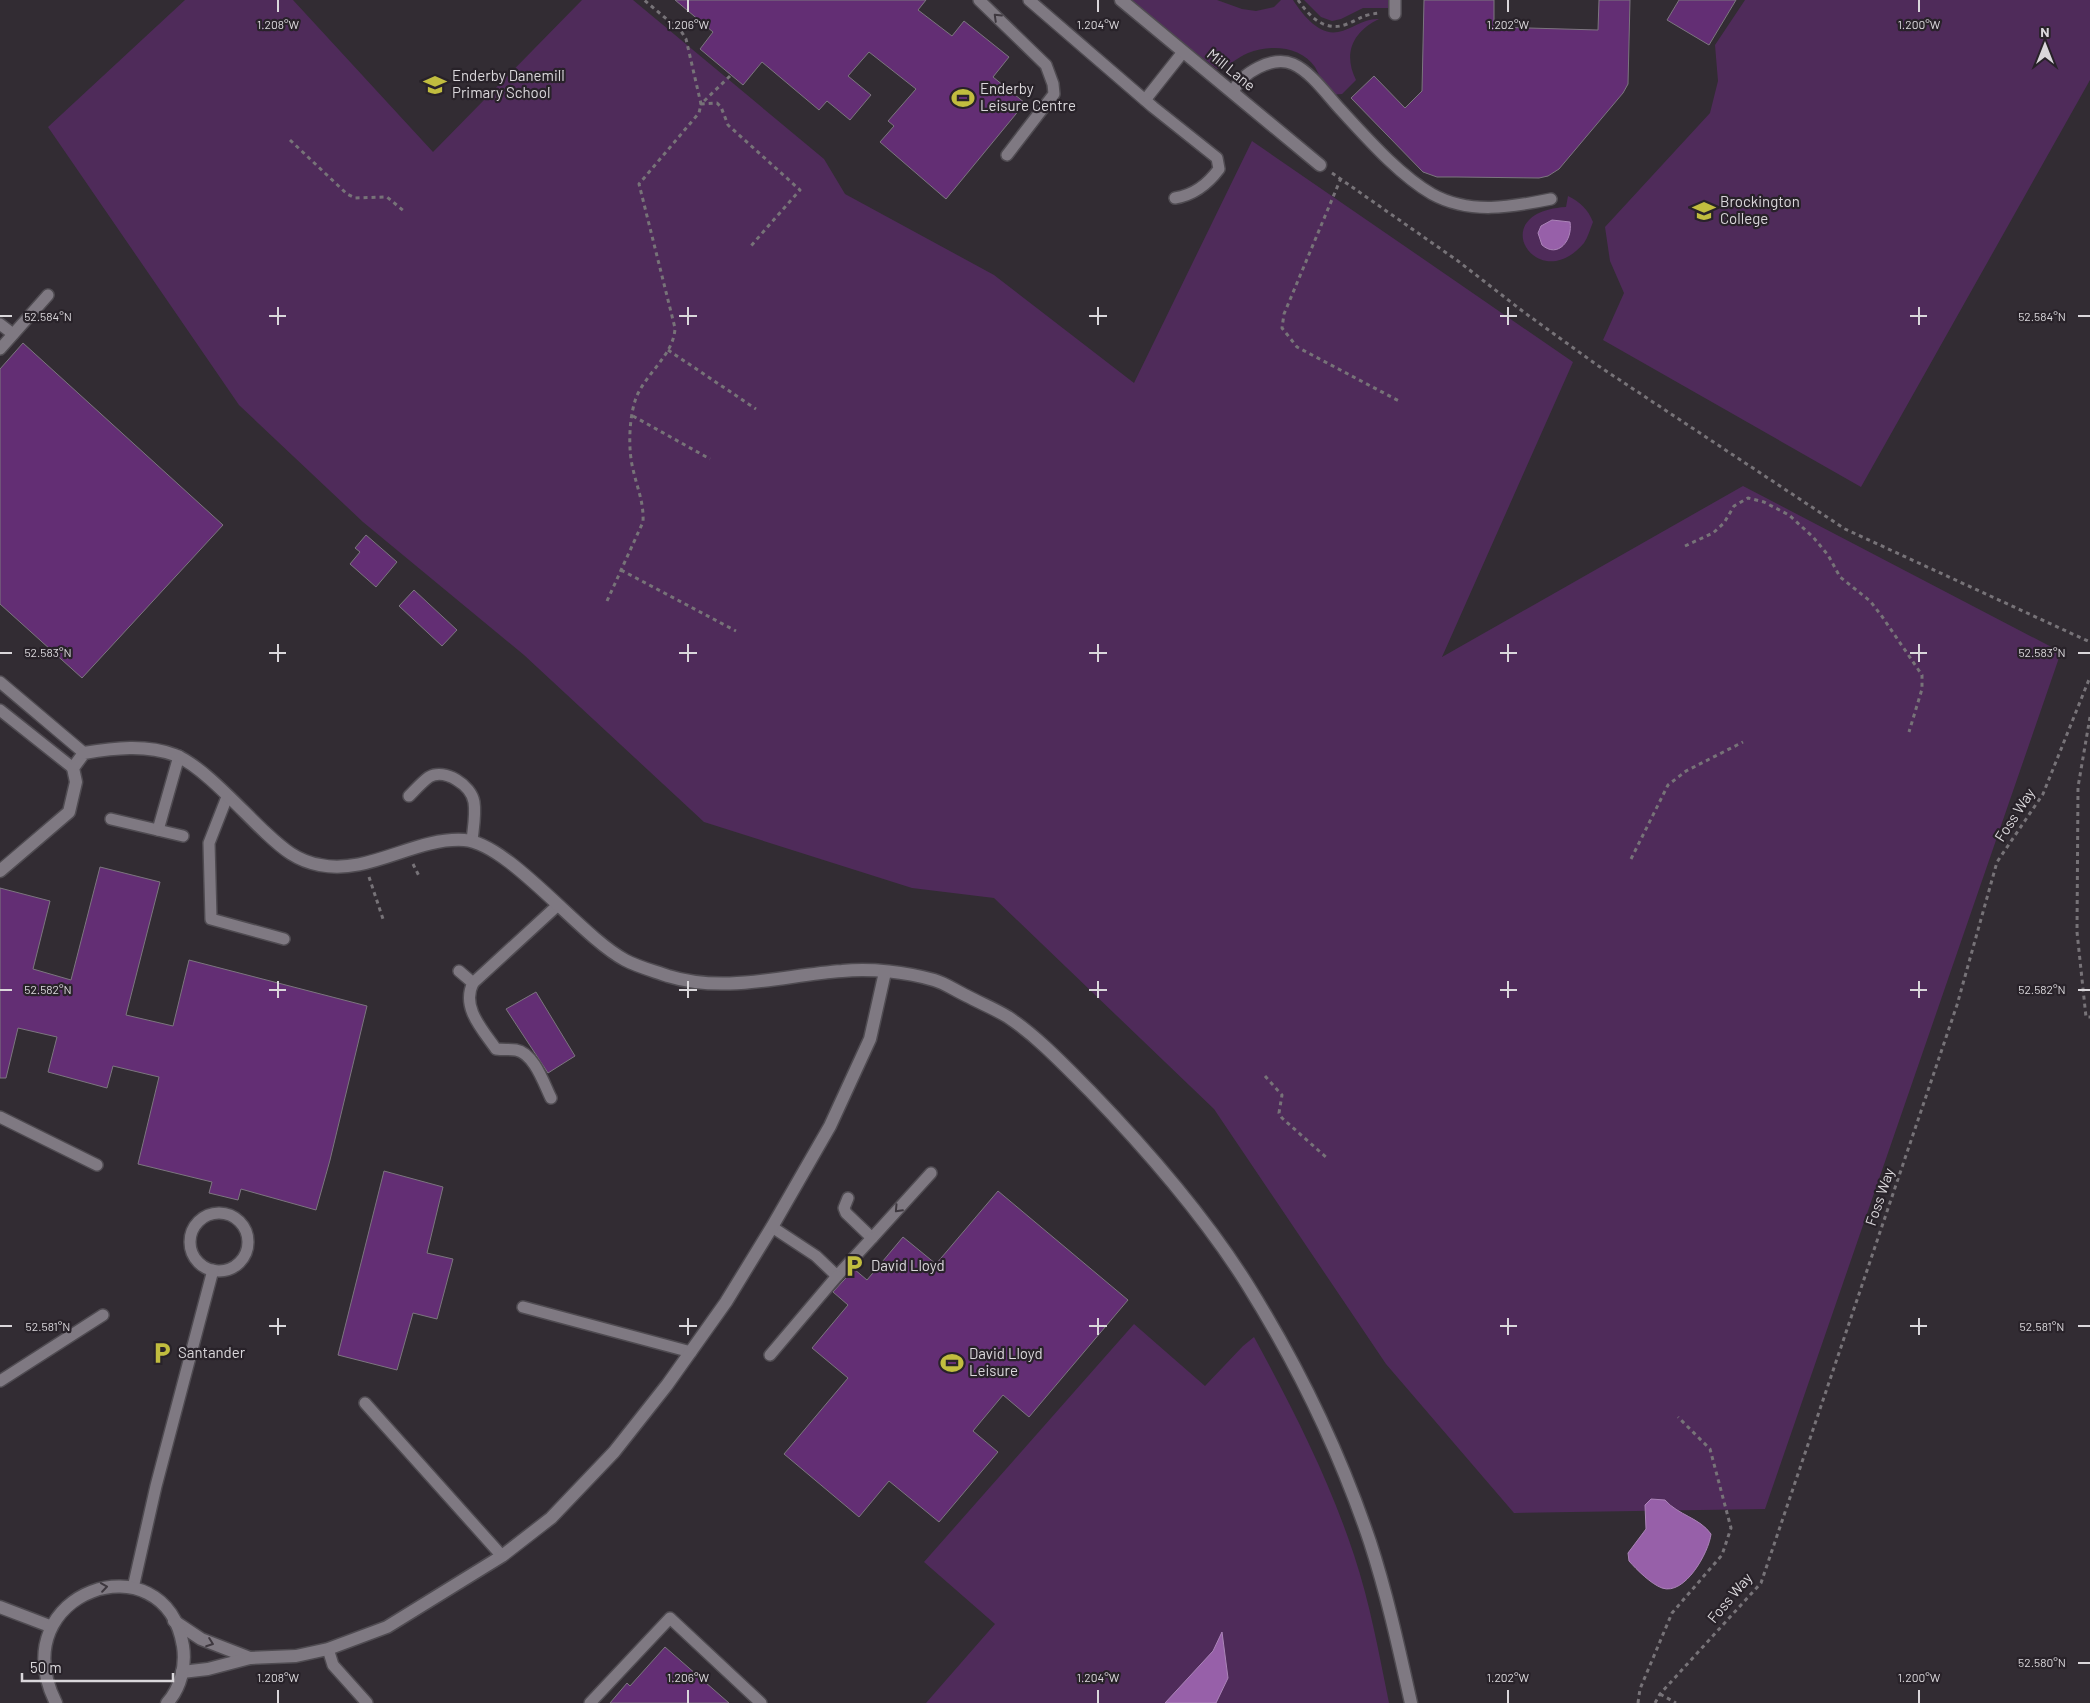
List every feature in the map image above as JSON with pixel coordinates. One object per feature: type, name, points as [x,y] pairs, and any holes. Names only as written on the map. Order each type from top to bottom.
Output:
[{"type":"street","name":"Mill Lane","points":[[1121,0],[1320,165]]},
{"type":"street","points":[[0,871],[69,812],[76,782],[73,768],[84,753],[120,747],[154,750],[179,756],[228,797],[293,857],[315,865],[337,868],[364,863],[420,846],[447,841],[472,841],[486,845],[510,863],[558,906],[623,959],[679,979],[740,984],[848,970],[885,972],[937,980],[1008,1018],[1060,1061],[1128,1131],[1190,1204],[1246,1282],[1281,1343],[1328,1437],[1370,1543],[1411,1703]]},
{"type":"street","points":[[182,1672],[208,1669],[250,1658],[296,1656],[328,1649],[388,1627],[502,1556],[550,1518],[614,1452],[691,1352],[726,1302],[830,1126],[870,1040],[885,972]]},
{"type":"street","points":[[56,1703],[46,1686],[40,1666],[41,1645],[47,1625],[62,1605],[83,1591],[108,1586],[132,1588],[156,1601],[174,1621],[202,1640],[250,1658]]},
{"type":"street","points":[[0,1607],[47,1625]]},
{"type":"street","points":[[169,1702],[182,1672],[183,1646],[174,1621]]},
{"type":"lane","points":[[979,0],[1046,65],[1054,84],[1054,94],[1007,155]]},
{"type":"lane","points":[[1395,14],[1396,0]]},
{"type":"lane","points":[[1034,4],[1145,100],[1219,160],[1220,165],[1217,171],[1196,192],[1189,196],[1175,198]]},
{"type":"lane","points":[[1145,100],[1183,52]]},
{"type":"lane","points":[[1232,92],[1236,85],[1254,70],[1272,61],[1293,64],[1321,86],[1394,165],[1432,194],[1468,206],[1505,208],[1551,199]]},
{"type":"lane","points":[[0,349],[48,295]]},
{"type":"lane","points":[[0,324],[13,334]]},
{"type":"lane","points":[[0,682],[84,753]]},
{"type":"lane","points":[[0,710],[73,768]]},
{"type":"lane","points":[[158,830],[179,756]]},
{"type":"lane","points":[[409,796],[430,777],[442,775],[452,778],[468,790],[474,801],[472,841]]},
{"type":"lane","points":[[228,797],[210,844],[211,919],[284,939]]},
{"type":"lane","points":[[111,819],[183,836]]},
{"type":"lane","points":[[551,1098],[533,1063],[524,1053],[516,1050],[496,1048],[468,1005],[468,992],[473,983],[558,906]]},
{"type":"lane","points":[[459,971],[473,983]]},
{"type":"lane","points":[[0,1117],[97,1165]]},
{"type":"lane","points":[[770,1355],[837,1276],[931,1174]]},
{"type":"lane","points":[[848,1198],[844,1208],[846,1213],[872,1238]]},
{"type":"lane","points":[[226,1213],[243,1224],[249,1244],[241,1262],[233,1268],[213,1270],[204,1267],[192,1253],[191,1235],[194,1226],[208,1214],[226,1213]]},
{"type":"lane","points":[[772,1227],[816,1256],[837,1276]]},
{"type":"lane","points":[[132,1588],[156,1486],[213,1270]]},
{"type":"lane","points":[[523,1307],[691,1352]]},
{"type":"lane","points":[[0,1381],[103,1315]]},
{"type":"lane","points":[[365,1404],[502,1556]]},
{"type":"lane","points":[[590,1703],[670,1618],[761,1703]]},
{"type":"lane","points":[[328,1649],[333,1665],[367,1703]]},
{"type":"path","points":[[607,601],[643,522],[640,490],[633,468],[631,442],[635,400],[674,340],[675,328],[639,184],[699,113],[701,104],[686,39],[681,31],[644,0]]},
{"type":"path","points":[[1298,0],[1307,14],[1330,27],[1346,25],[1359,16],[1384,13],[1395,14]]},
{"type":"path","points":[[701,104],[730,76]]},
{"type":"path","points":[[701,104],[717,103],[721,107],[728,125],[800,190],[750,247]]},
{"type":"path","points":[[290,140],[347,194],[355,198],[387,197],[405,212]]},
{"type":"path","points":[[1320,165],[1458,261],[1525,314],[1597,365],[1845,529],[2090,642]]},
{"type":"path","points":[[1341,178],[1284,314],[1282,328],[1297,347],[1400,401]]},
{"type":"path","points":[[668,350],[756,409]]},
{"type":"path","points":[[633,416],[710,459]]},
{"type":"path","points":[[1685,546],[1713,533],[1724,523],[1734,506],[1748,498],[1764,502],[1789,515],[1828,555],[1840,577],[1870,601],[1922,675],[1922,689],[1908,732]]},
{"type":"path","points":[[621,570],[736,631]]},
{"type":"path","name":"Foss Way","points":[[1656,1703],[1660,1694],[1761,1583],[1957,1005],[1996,862],[2043,794],[2090,677]]},
{"type":"path","points":[[2090,717],[2078,787],[2077,932],[2086,1017],[2090,1017]]},
{"type":"path","points":[[1632,859],[1668,785],[1686,771],[1743,742]]},
{"type":"path","points":[[364,863],[384,922]]},
{"type":"path","points":[[1265,1076],[1282,1095],[1279,1113],[1282,1118],[1327,1158]]},
{"type":"path","points":[[1638,1703],[1640,1689],[1672,1613],[1722,1555],[1730,1528],[1710,1449],[1678,1417]]},
{"type":"path","points":[[1660,1694],[1676,1703]]},
{"type":"shaded area","points":[[185,0],[293,0],[433,152],[582,0],[633,0],[824,159],[845,194],[994,275],[1134,383],[1252,141],[1573,362],[1442,657],[1743,486],[2061,652],[1765,1509],[1514,1513],[1386,1364],[1214,1109],[994,898],[912,888],[704,822],[524,655],[363,522],[239,405],[48,127]]},
{"type":"shaded area","points":[[1127,0],[1217,0],[1242,9],[1256,11],[1274,7],[1281,0],[1293,0],[1312,23],[1324,31],[1331,32],[1343,31],[1368,20],[1379,19],[1362,30],[1352,45],[1350,61],[1356,80],[1342,94],[1329,95],[1315,67],[1302,55],[1284,49],[1266,48],[1248,53],[1217,69]]},
{"type":"shaded area","points":[[1304,0],[1389,0],[1389,8],[1363,8],[1341,19],[1332,21],[1321,17]]},
{"type":"shaded area","points":[[1745,0],[2090,0],[2090,80],[1861,487],[1603,340],[1624,293],[1610,261],[1605,227],[1710,113],[1718,81],[1715,45]]},
{"type":"shaded area","points":[[1568,196],[1583,206],[1593,222],[1584,243],[1567,257],[1550,261],[1536,257],[1526,248],[1523,235],[1527,222],[1541,212],[1566,207]]},
{"type":"shaded area","points":[[1552,220],[1570,222],[1567,241],[1559,249],[1554,250],[1542,245],[1538,233],[1541,226]]},
{"type":"shaded area","points":[[1134,1324],[1205,1386],[1254,1337],[1309,1444],[1344,1527],[1365,1591],[1389,1703],[926,1703],[995,1624],[924,1562]]},
{"type":"shaded area","points":[[1651,1499],[1665,1500],[1701,1524],[1711,1534],[1706,1551],[1694,1571],[1687,1579],[1671,1589],[1662,1588],[1653,1583],[1629,1561],[1628,1553],[1646,1529],[1645,1505]]},
{"type":"shaded area","points":[[1222,1632],[1228,1678],[1216,1703],[1165,1703],[1213,1651]]},
{"type":"building","name":"Enderby Leisure Centre","points":[[675,0],[926,0],[918,10],[952,36],[964,21],[1009,57],[993,77],[1025,103],[946,199],[880,142],[894,126],[888,121],[916,89],[869,52],[848,76],[871,95],[850,120],[827,101],[819,110],[762,62],[743,85],[700,49],[713,32]]},
{"type":"building","points":[[1424,0],[1494,0],[1494,27],[1598,30],[1599,0],[1630,0],[1628,84],[1623,93],[1559,169],[1548,176],[1539,178],[1437,177],[1423,172],[1351,98],[1374,76],[1405,108],[1422,91]]},
{"type":"building","points":[[1679,0],[1736,0],[1709,45],[1667,20]]},
{"type":"building","points":[[23,343],[223,525],[82,678],[0,604],[0,369]]},
{"type":"building","points":[[366,535],[397,562],[376,587],[350,564],[360,552],[355,548]]},
{"type":"building","points":[[414,590],[457,630],[442,646],[399,606]]},
{"type":"building","points":[[100,867],[160,882],[126,1015],[173,1026],[189,960],[367,1006],[316,1210],[241,1189],[238,1200],[209,1193],[212,1182],[138,1164],[159,1077],[113,1066],[107,1088],[48,1072],[57,1037],[18,1028],[6,1078],[0,1078],[0,888],[50,901],[33,969],[71,980]]},
{"type":"building","points":[[536,992],[575,1056],[548,1073],[506,1009]]},
{"type":"building","points":[[384,1171],[443,1187],[427,1253],[453,1259],[437,1319],[413,1313],[397,1370],[338,1355]]},
{"type":"building","name":"David Lloyd Leisure","points":[[998,1191],[1128,1300],[1029,1417],[1003,1395],[973,1431],[998,1452],[939,1522],[889,1481],[859,1517],[784,1454],[848,1378],[812,1348],[848,1305],[833,1292],[854,1269],[867,1280],[903,1237],[936,1264]]},
{"type":"building","points":[[665,1647],[729,1703],[610,1703],[627,1683],[630,1686]]},
{"type":"place","name":"Enderby Danemill Primary School","points":[[435,85]]},
{"type":"place","name":"Enderby Leisure Centre","points":[[963,98]]},
{"type":"place","name":"Brockington College","points":[[1704,211]]},
{"type":"place","name":"David Lloyd","points":[[854,1266]]},
{"type":"place","name":"Santander","points":[[162,1353]]},
{"type":"place","name":"David Lloyd Leisure","points":[[952,1363]]}]
